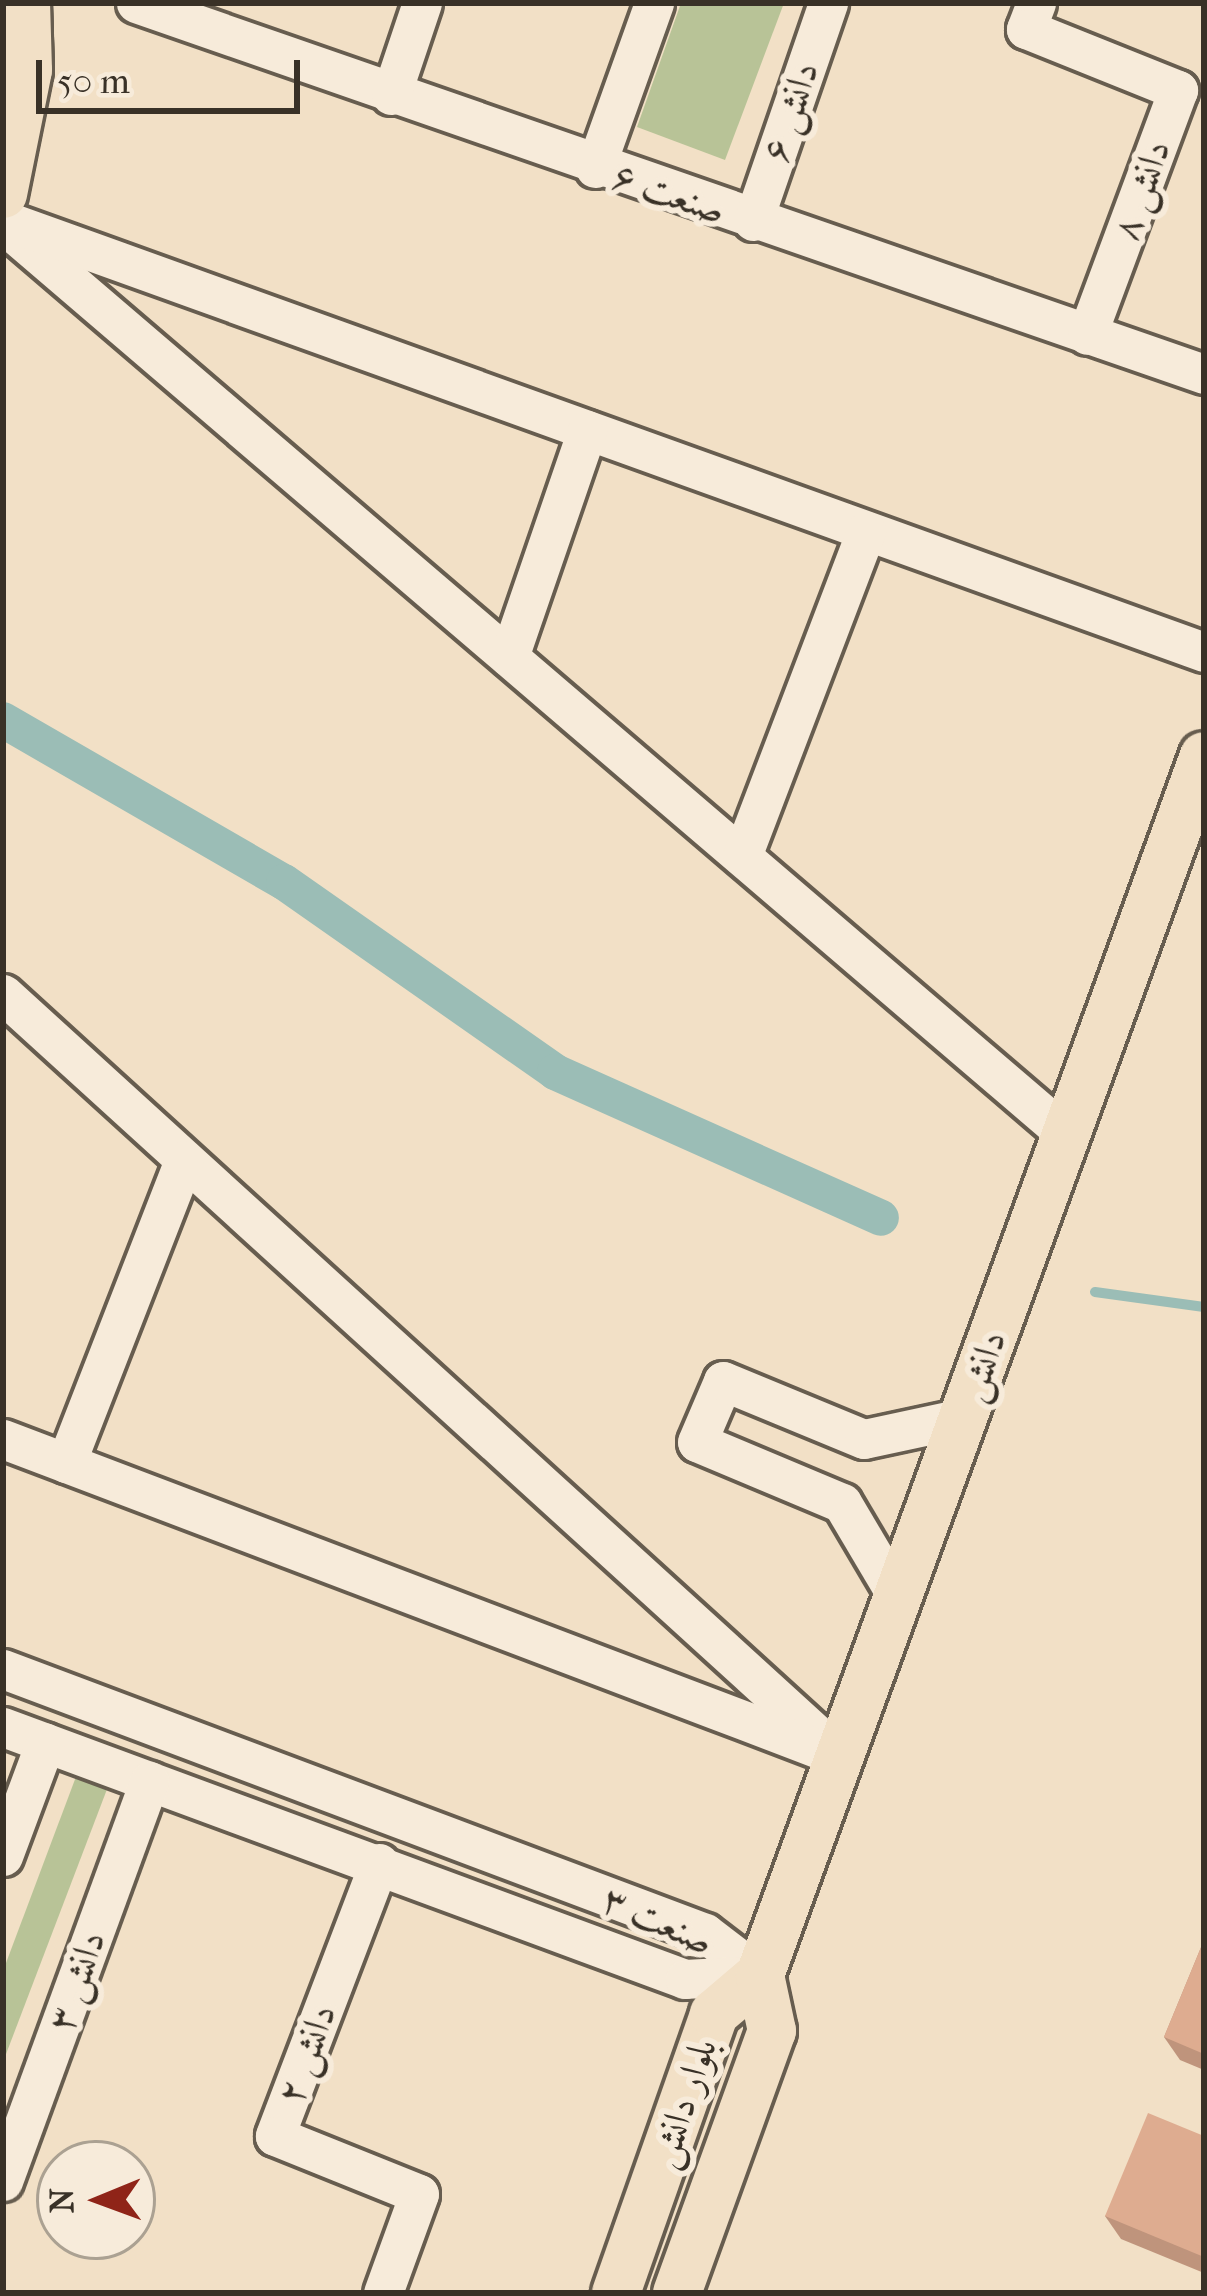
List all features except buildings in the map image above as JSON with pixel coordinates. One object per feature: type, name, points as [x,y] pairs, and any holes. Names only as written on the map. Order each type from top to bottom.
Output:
[{"type":"main road","points":[[3,194],[28,70],[26,3]]},
{"type":"main road","name":"دانش","points":[[760,1975],[1204,756]]},
{"type":"main road","name":"بلوار دانش","points":[[616,2293],[714,2014],[760,1975],[772,2031],[677,2293]]},
{"type":"street","name":"صنعت ۶","points":[[136,3],[595,168],[1204,374]]},
{"type":"street","points":[[391,94],[422,3]]},
{"type":"street","points":[[595,168],[654,3]]},
{"type":"street","name":"دانش ۶","points":[[753,221],[828,3]]},
{"type":"street","name":"دانش ۸","points":[[1036,3],[1026,29],[1178,90],[1088,335]]},
{"type":"street","points":[[3,222],[1204,652]]},
{"type":"street","points":[[3,222],[1066,1134]]},
{"type":"street","points":[[509,657],[587,430]]},
{"type":"street","points":[[742,856],[866,531]]},
{"type":"street","points":[[3,994],[840,1756]]},
{"type":"street","points":[[66,1463],[184,1160]]},
{"type":"street","points":[[897,1596],[842,1503],[697,1442],[723,1381],[864,1439],[962,1418]]},
{"type":"street","points":[[3,1439],[840,1756]]},
{"type":"street","name":"صنعت ۳","points":[[3,1669],[705,1934],[760,1975]]},
{"type":"street","name":"صنعت ۳","points":[[3,1727],[685,1979],[760,1975]]},
{"type":"street","points":[[3,1856],[45,1743]]},
{"type":"street","name":"دانش ۳","points":[[3,2181],[149,1781]]},
{"type":"street","name":"دانش ۲","points":[[379,1863],[275,2137],[419,2194],[383,2293]]},
{"type":"green space","points":[[681,3],[784,3],[725,160],[637,127]]},
{"type":"green space","points":[[77,1774],[109,1784],[3,2062],[3,1971]]},
{"type":"waterway","points":[[3,720],[284,882],[555,1072],[881,1218]]},
{"type":"waterway","points":[[1095,1292],[1204,1307]]}]
